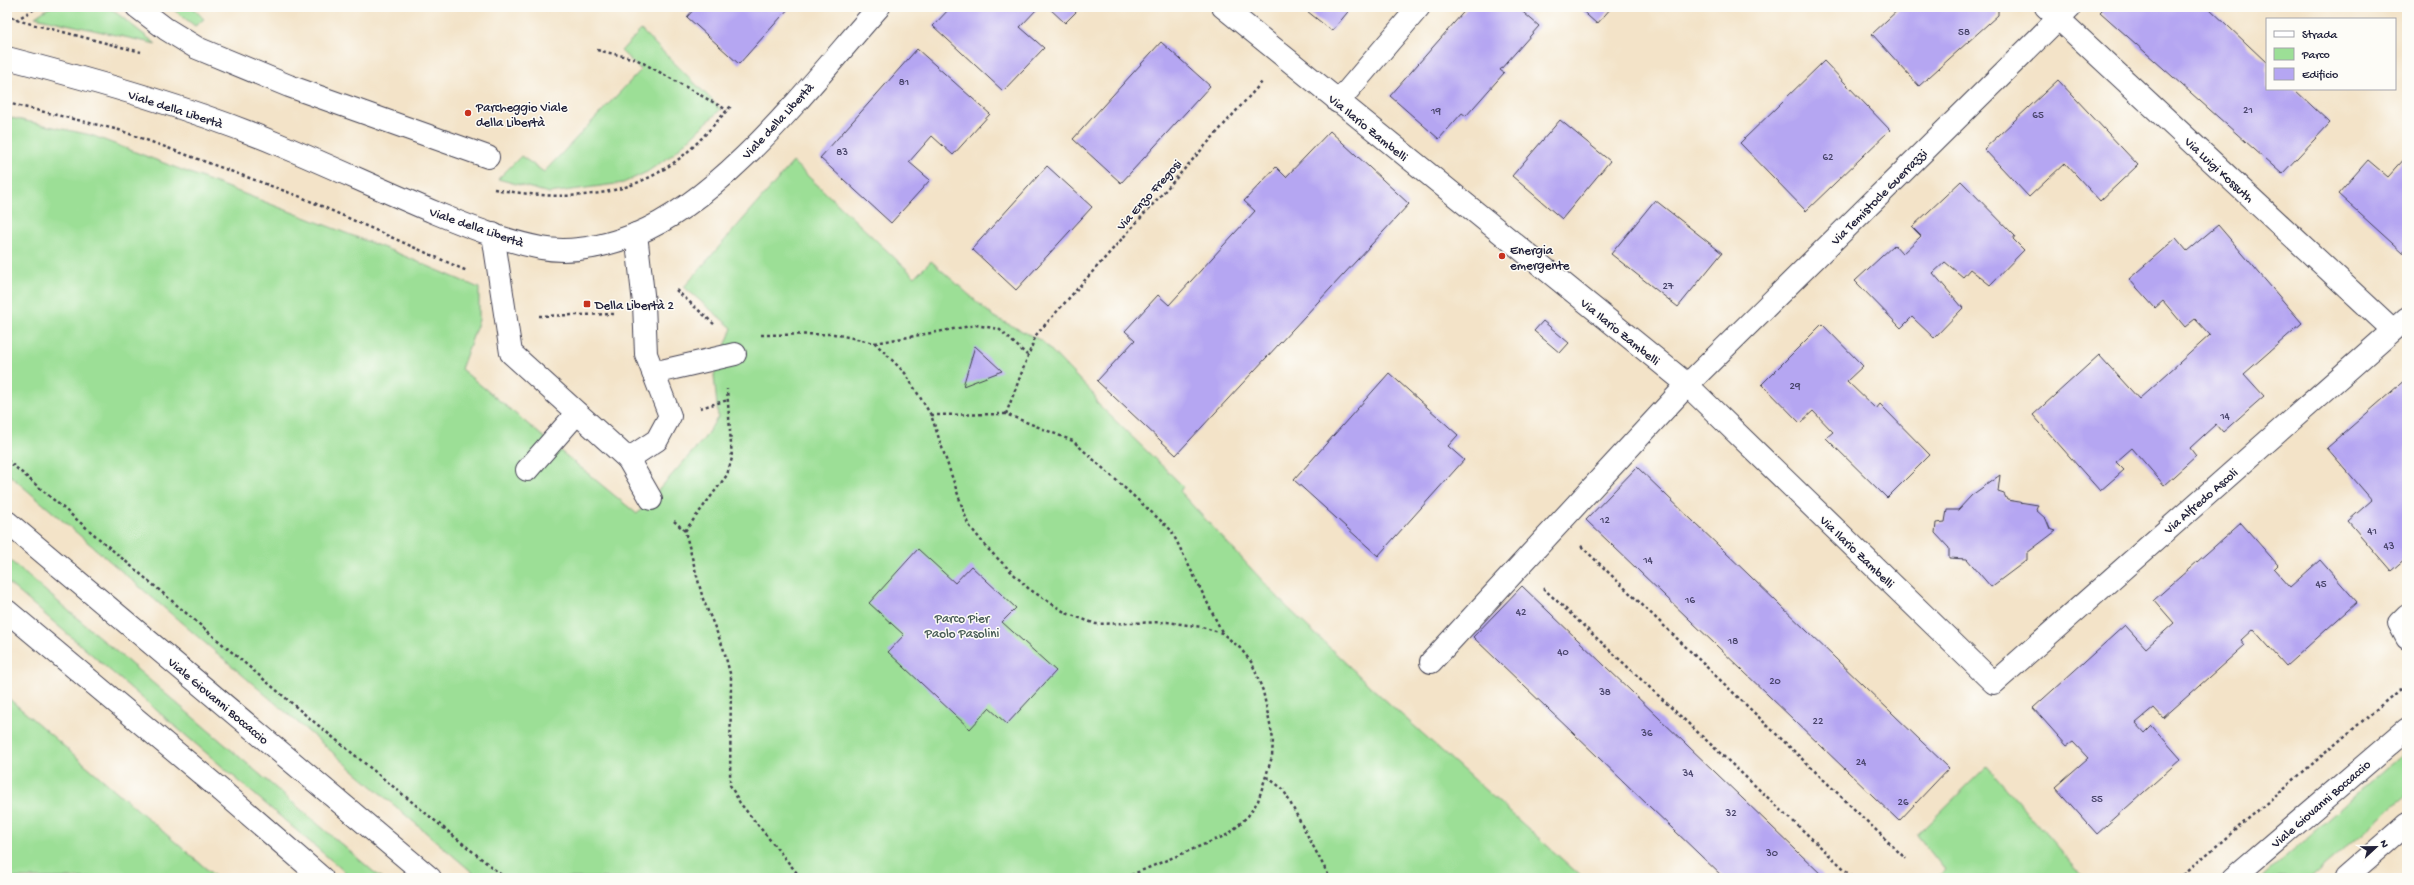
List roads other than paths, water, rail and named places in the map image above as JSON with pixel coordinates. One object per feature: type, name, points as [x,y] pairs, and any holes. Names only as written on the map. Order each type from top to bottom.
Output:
[{"type":"street","points":[[137,7],[166,30],[197,48],[289,86],[488,157]]},
{"type":"street","name":"Viale della Libertà","points":[[7,58],[63,73],[232,126],[427,209],[493,234],[540,248],[572,250],[602,245],[636,234],[691,201],[751,149],[879,7]]},
{"type":"street","name":"Via Ilario Zambelli","points":[[1223,7],[1687,385],[1994,683]]},
{"type":"street","points":[[1338,102],[1419,7]]},
{"type":"street","name":"Via Luigi Kossuth","points":[[2058,11],[2400,324]]},
{"type":"street","name":"Via Temistocle Guerrazzi","points":[[1431,662],[1687,385],[2058,11]]},
{"type":"street","points":[[493,234],[511,353],[628,459],[651,499]]},
{"type":"street","points":[[628,459],[657,440],[670,416],[646,354],[644,303],[636,234]]},
{"type":"street","name":"Via Alfredo Ascoli","points":[[1994,683],[2400,324]]},
{"type":"street","points":[[653,373],[737,349]]},
{"type":"street","points":[[527,470],[577,413]]},
{"type":"street","name":"Viale Giovanni Boccaccio","points":[[7,522],[430,878]]},
{"type":"street","points":[[7,611],[222,791],[322,878]]},
{"type":"street","points":[[2407,615],[2399,623],[2407,638]]},
{"type":"street","name":"Viale Giovanni Boccaccio","points":[[2233,878],[2407,729]]},
{"type":"street","points":[[2345,878],[2407,824]]},
{"type":"place","name":"Parcheggio Viale della Libertà","points":[[468,113]]},
{"type":"place","name":"Energia emergente","points":[[1502,256]]},
{"type":"place","name":"Della Libertà 2","points":[[587,304]]},
{"type":"park label","name":"Parco Pier Paolo Pasolini","points":[[962,624]]}]
